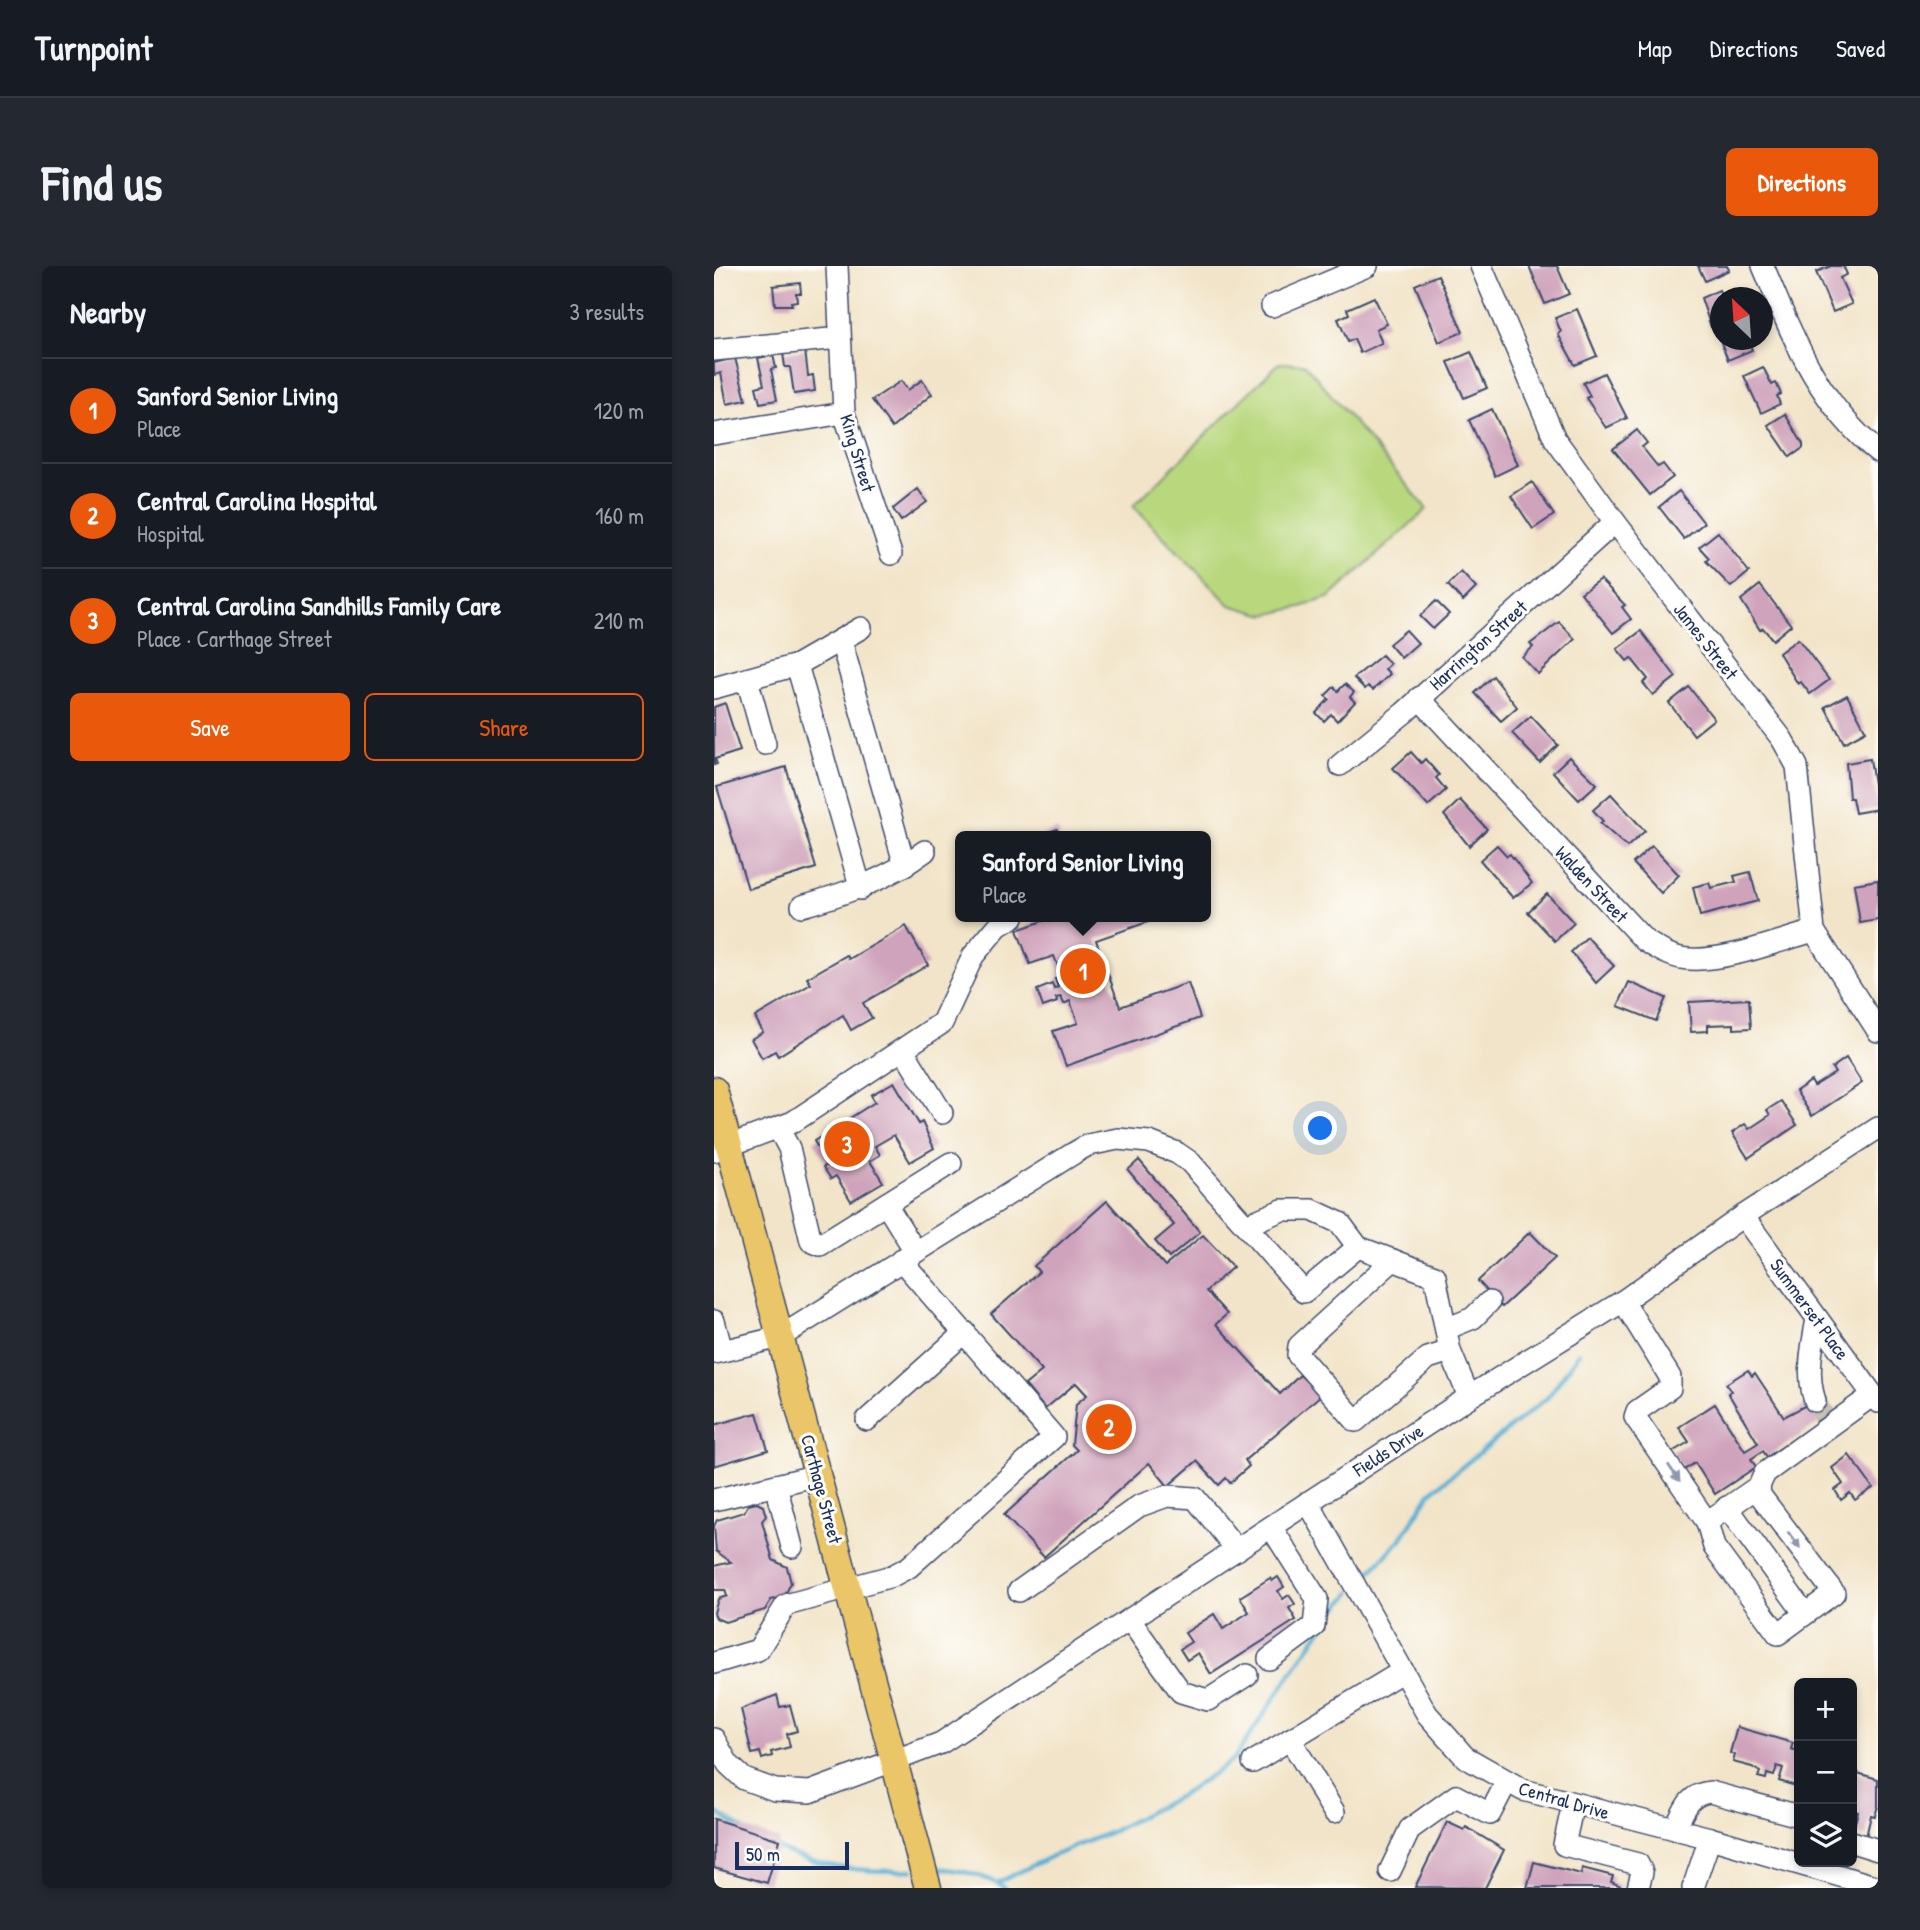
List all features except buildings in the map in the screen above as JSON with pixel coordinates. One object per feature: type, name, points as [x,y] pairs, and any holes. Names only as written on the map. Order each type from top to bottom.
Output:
[{"type":"main road","name":"Carthage Street","points":[[714,1090],[721,1149],[780,1337],[928,1888]]},
{"type":"street","name":"King Street","points":[[837,266],[844,413],[891,554]]},
{"type":"street","points":[[1272,306],[1367,266]]},
{"type":"street","name":"James Street","points":[[1481,266],[1555,439],[1615,522],[1782,739],[1797,766],[1814,931],[1878,1031]]},
{"type":"street","points":[[1763,266],[1811,375],[1853,431],[1878,452]]},
{"type":"street","points":[[714,350],[840,338]]},
{"type":"street","points":[[714,434],[844,413]]},
{"type":"street","name":"Harrington Street","points":[[1339,765],[1419,698],[1615,522]]},
{"type":"street","points":[[714,688],[797,664],[861,628]]},
{"type":"street","points":[[841,641],[905,866]]},
{"type":"street","points":[[797,664],[861,889]]},
{"type":"street","points":[[747,679],[765,744]]},
{"type":"street","name":"Walden Street","points":[[1419,698],[1644,940],[1665,953],[1688,960],[1716,957],[1814,931]]},
{"type":"street","points":[[802,906],[861,889],[905,866],[925,852]]},
{"type":"street","points":[[721,1149],[778,1128],[825,1102],[942,1023],[973,956],[998,926],[1005,922]]},
{"type":"street","points":[[903,1050],[942,1113]]},
{"type":"street","points":[[778,1128],[789,1148],[811,1241],[820,1245],[951,1163]]},
{"type":"street","name":"Fields Drive","points":[[714,1739],[728,1764],[744,1779],[775,1790],[810,1792],[941,1743],[1469,1397],[1623,1301],[1742,1216],[1878,1128]]},
{"type":"street","points":[[714,1324],[718,1352],[780,1337],[1074,1153],[1102,1141],[1118,1139],[1149,1142],[1177,1153],[1190,1162],[1304,1292],[1358,1247]]},
{"type":"street","points":[[714,1663],[758,1650],[786,1605],[892,1576],[909,1567],[1054,1437],[965,1332],[908,1255],[886,1204]]},
{"type":"street","points":[[1246,1224],[1282,1210],[1312,1210],[1340,1223],[1358,1247],[1435,1276],[1450,1351],[1469,1397]]},
{"type":"street","name":"Summerset Place","points":[[1742,1216],[1875,1399]]},
{"type":"street","points":[[1393,1260],[1298,1346],[1298,1355],[1356,1421],[1428,1358],[1450,1351]]},
{"type":"street","points":[[1623,1301],[1670,1377],[1670,1388],[1637,1411],[1635,1417],[1707,1521],[1714,1547],[1778,1634],[1834,1594],[1760,1495],[1759,1486]]},
{"type":"street","points":[[1446,1329],[1473,1318],[1489,1302]]},
{"type":"street","points":[[1817,1319],[1810,1387],[1824,1414]]},
{"type":"street","points":[[867,1420],[965,1332]]},
{"type":"street","points":[[1707,1521],[1759,1486],[1765,1474],[1824,1414],[1875,1399]]},
{"type":"street","points":[[714,1500],[818,1475]]},
{"type":"street","points":[[776,1485],[792,1547]]},
{"type":"street","points":[[1019,1591],[1139,1506],[1167,1496],[1195,1498],[1237,1550]]},
{"type":"street","name":"Central Drive","points":[[1308,1502],[1427,1714],[1445,1738],[1465,1757],[1506,1783],[1573,1804],[1710,1838],[1878,1888]]},
{"type":"street","points":[[1727,1507],[1805,1614]]},
{"type":"street","points":[[1269,1659],[1314,1626],[1317,1599],[1271,1527]]},
{"type":"street","points":[[1130,1620],[1181,1692],[1208,1700],[1247,1675]]},
{"type":"street","points":[[1253,1762],[1403,1671]]},
{"type":"street","points":[[1290,1739],[1334,1812]]},
{"type":"street","points":[[1390,1871],[1410,1829],[1456,1796],[1490,1814],[1506,1783]]},
{"type":"street","points":[[1675,1829],[1688,1802],[1697,1793],[1710,1791],[1794,1815]]},
{"type":"street","points":[[1573,1804],[1564,1845],[1638,1864],[1642,1872],[1639,1888]]},
{"type":"street","points":[[1693,1888],[1710,1838]]},
{"type":"street","points":[[1857,1844],[1878,1850]]},
{"type":"green space","points":[[1279,363],[1305,364],[1427,509],[1330,597],[1265,615],[1230,605],[1133,506]]},
{"type":"waterway","points":[[1361,1582],[1401,1539],[1430,1493],[1548,1397],[1579,1353]]},
{"type":"waterway","points":[[997,1883],[1113,1831],[1187,1792],[1233,1760],[1330,1616],[1351,1593]]},
{"type":"waterway","points":[[714,1811],[743,1829]]},
{"type":"waterway","points":[[772,1845],[823,1864],[877,1871],[913,1870]]},
{"type":"waterway","points":[[932,1869],[970,1873],[1005,1888]]},
{"type":"tunnel","points":[[1815,1401],[1824,1416]]},
{"type":"place","name":"Sanford Senior Living","points":[[1083,971]]},
{"type":"place","name":"Central Carolina Sandhills Family Care","points":[[847,1144]]},
{"type":"place","name":"Central Carolina Hospital","points":[[1109,1427]]}]
